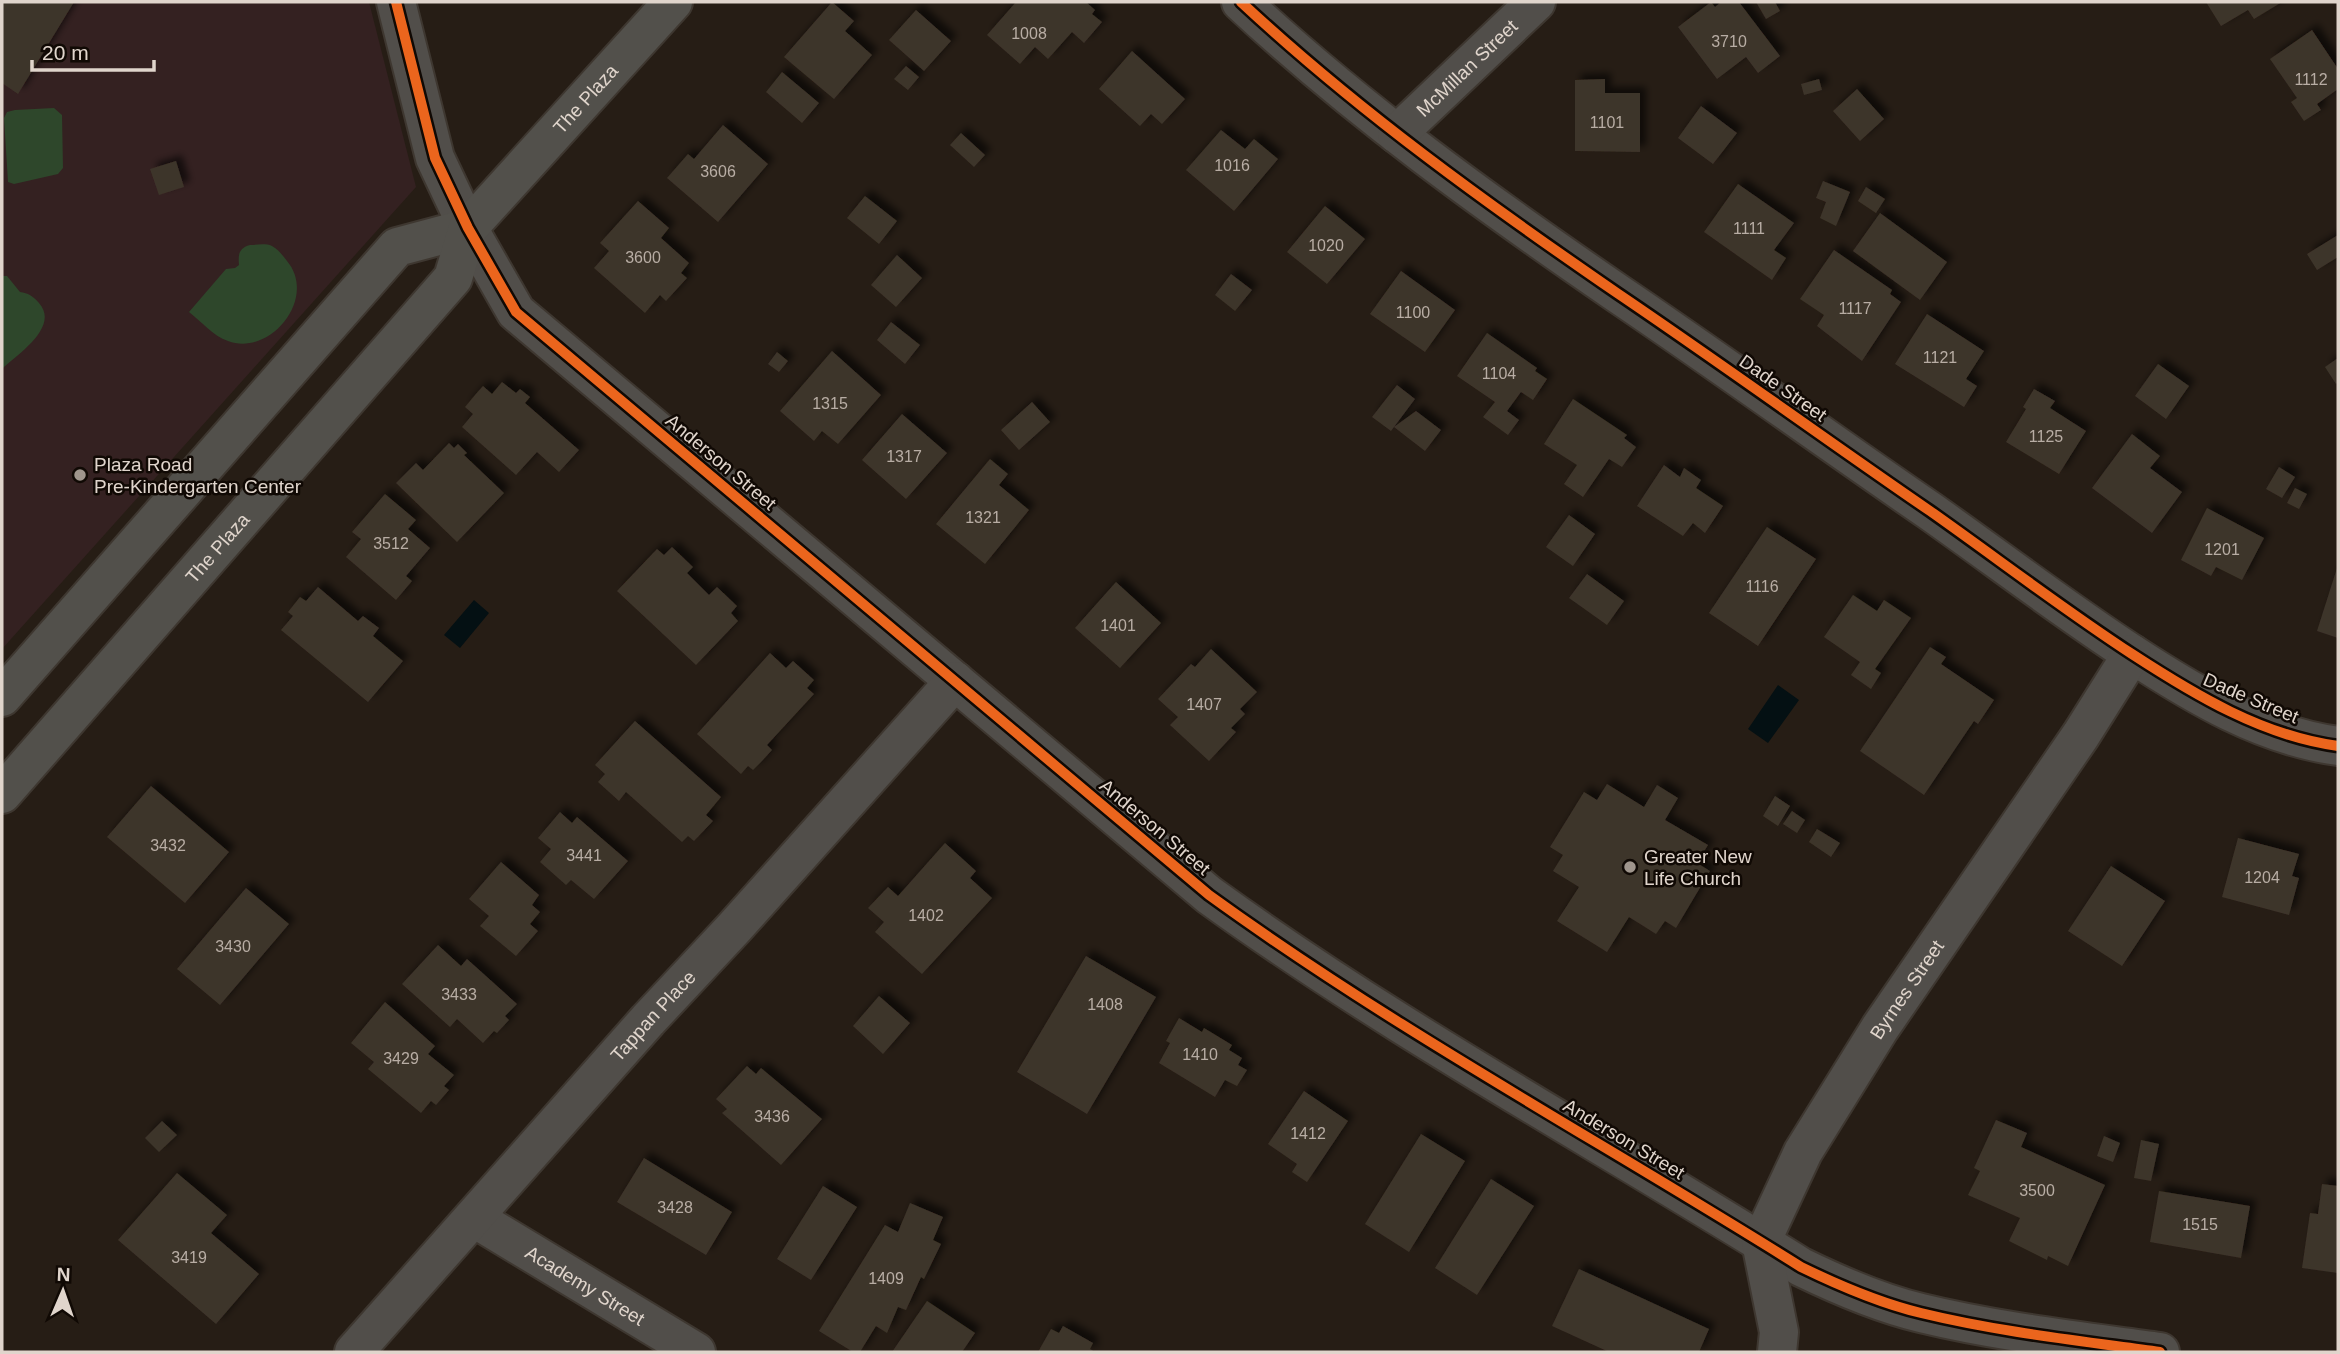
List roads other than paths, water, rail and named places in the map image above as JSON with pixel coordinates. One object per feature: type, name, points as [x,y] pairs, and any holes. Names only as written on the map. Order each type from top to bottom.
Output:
[{"type":"main road","name":"The Plaza","points":[[2,794],[453,278],[468,228],[673,2]]},
{"type":"main road","points":[[2,697],[397,247],[468,228]]},
{"type":"street","name":"Anderson Street","points":[[396,2],[435,158],[468,228],[516,312],[1209,895],[1363,1000],[1801,1267],[1838,1285],[1920,1313],[1979,1326],[2160,1352]]},
{"type":"street","name":"Dade Street","points":[[1241,2],[1283,41],[1465,187],[1928,510],[2081,621],[2217,706],[2287,734],[2338,746]]},
{"type":"street","name":"McMillan Street","points":[[1397,134],[1536,2]]},
{"type":"street","name":"Byrnes Street","points":[[1761,1242],[1803,1152],[1880,1028],[2081,735],[2132,654]]},
{"type":"street","name":"Tappan Place","points":[[354,1352],[648,1020],[955,681]]},
{"type":"street","name":"Academy Street","points":[[474,1218],[696,1352]]},
{"type":"street","points":[[1761,1242],[1779,1332],[1777,1352]]},
{"type":"place","name":"Plaza Road Pre-Kindergarten Center","points":[[80,475]]},
{"type":"place","name":"Greater New Life Church","points":[[1630,867]]}]
